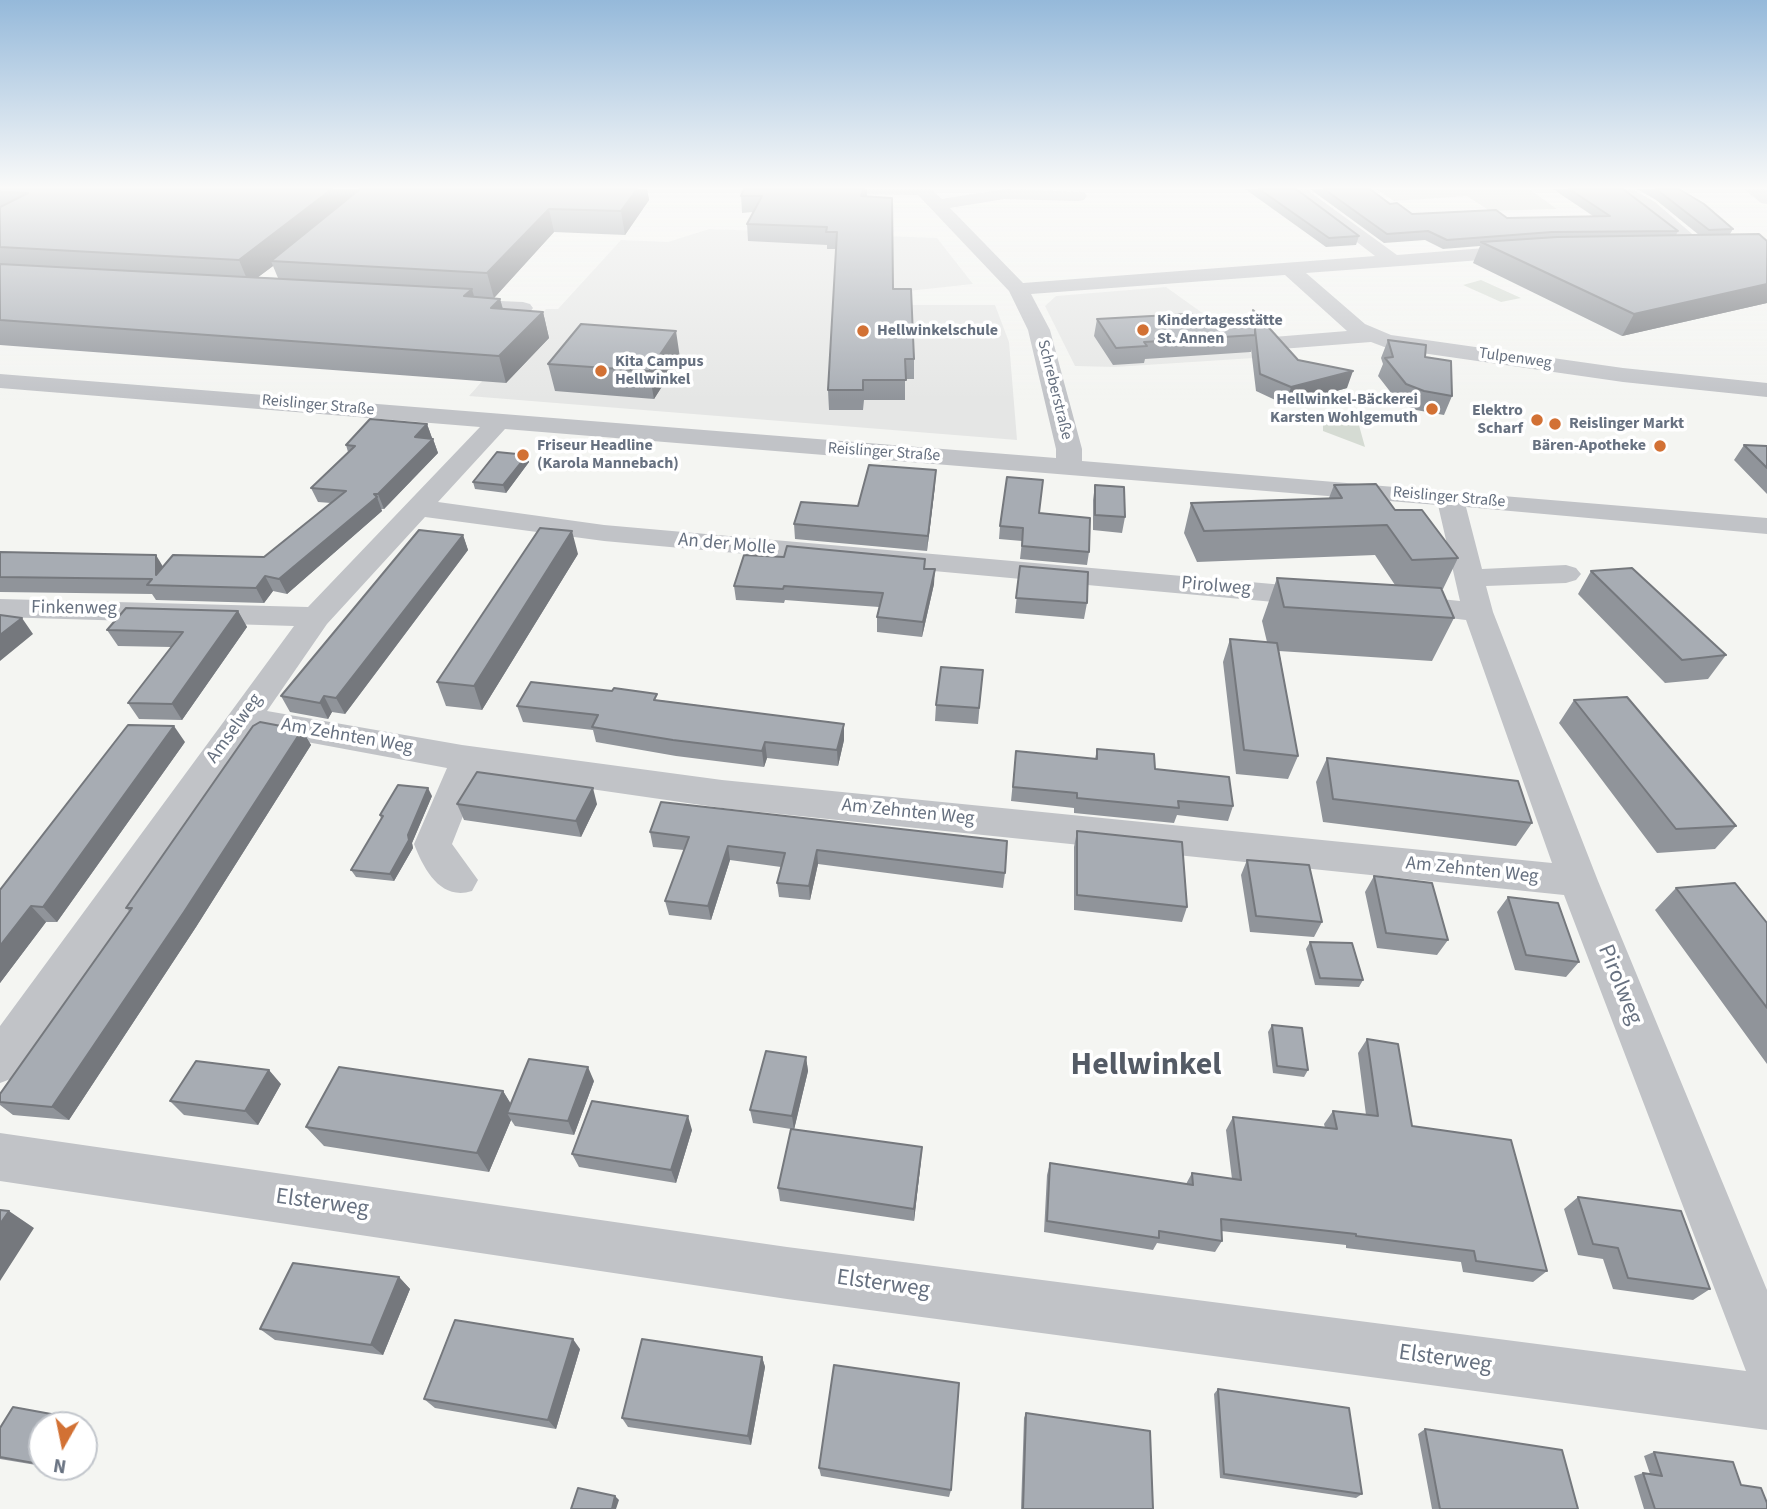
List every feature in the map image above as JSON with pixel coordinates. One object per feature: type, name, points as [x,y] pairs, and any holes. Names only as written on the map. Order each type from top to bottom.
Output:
[{"type":"street","name":"Schreberstraße","points":[[990,259],[1018,289],[1039,330],[1069,449],[1069,468]]},
{"type":"street","points":[[1018,289],[1386,259]]},
{"type":"street","name":"Tulpenweg","points":[[1289,268],[1357,329],[1387,341],[1623,375],[1767,390]]},
{"type":"street","points":[[429,303],[523,308]]},
{"type":"street","points":[[1281,342],[1370,336]]},
{"type":"street","name":"Reislinger Straße","points":[[0,381],[1767,526]]},
{"type":"street","name":"Amselweg","points":[[0,1062],[316,617],[500,420]]},
{"type":"street","name":"Pirolweg","points":[[1450,498],[1478,612],[1578,881],[1767,1356]]},
{"type":"street","name":"An der Molle","points":[[419,508],[604,533],[1162,582]]},
{"type":"street","points":[[1471,578],[1566,574]]},
{"type":"street","name":"Pirolweg","points":[[1162,582],[1478,612]]},
{"type":"street","name":"Finkenweg","points":[[0,608],[316,617]]},
{"type":"street","name":"Am Zehnten Weg","points":[[242,718],[468,759],[722,794],[1578,881]]},
{"type":"street","points":[[458,880],[437,854],[433,844],[468,759]]},
{"type":"street","name":"Elsterweg","points":[[0,1157],[787,1273],[1767,1402]]},
{"type":"shaded area","name":"Hellwinkelschule","points":[[603,259],[954,259],[973,284],[899,292],[898,305],[995,305],[1009,342],[1017,440],[469,396],[546,309],[558,309]]},
{"type":"shaded area","points":[[1481,280],[1521,298],[1501,302],[1463,285]]},
{"type":"shaded area","name":"Kindertagesstätte St. Annen","points":[[1166,287],[1239,339],[1254,358],[1115,367],[1075,366],[1045,306],[1056,296]]},
{"type":"shaded area","points":[[1336,415],[1357,418],[1365,447],[1323,431],[1323,419]]},
{"type":"building","points":[[273,259],[500,259],[487,273],[271,261]]},
{"type":"building","points":[[835,259],[893,259],[893,289],[911,289],[914,359],[905,359],[906,380],[863,380],[863,390],[828,390]]},
{"type":"building","points":[[1518,259],[1767,259],[1767,284],[1634,314]]},
{"type":"building","points":[[0,264],[472,289],[464,296],[500,299],[491,308],[543,312],[499,356],[0,320]]},
{"type":"building","points":[[1253,310],[1298,360],[1353,371],[1291,387],[1260,374],[1255,329],[1255,335],[1144,342],[1147,346],[1116,348],[1097,319],[1188,314],[1254,323]]},
{"type":"building","points":[[581,324],[676,331],[649,371],[548,364]]},
{"type":"building","points":[[1388,340],[1426,345],[1425,357],[1451,361],[1452,396],[1424,391],[1406,384],[1385,358],[1393,357]]},
{"type":"building","points":[[370,419],[427,424],[415,437],[433,439],[378,494],[374,494],[377,497],[279,579],[265,576],[256,588],[147,585],[152,579],[0,577],[0,552],[156,555],[156,575],[173,555],[264,557],[346,491],[311,488],[355,446],[346,445]]},
{"type":"building","points":[[1744,445],[1767,446],[1767,468]]},
{"type":"building","points":[[497,452],[527,455],[503,485],[473,482]]},
{"type":"building","points":[[869,465],[936,470],[928,536],[794,524],[801,502],[858,506]]},
{"type":"building","points":[[1007,477],[1043,480],[1039,513],[1090,518],[1089,552],[1022,546],[1023,528],[1000,526]]},
{"type":"building","points":[[1376,484],[1395,510],[1422,510],[1458,558],[1412,560],[1387,525],[1204,531],[1191,503],[1342,498],[1334,485]]},
{"type":"building","points":[[1095,485],[1124,487],[1125,517],[1095,515]]},
{"type":"building","points":[[540,528],[572,531],[474,686],[437,682]]},
{"type":"building","points":[[419,530],[463,535],[336,698],[324,696],[320,703],[281,696]]},
{"type":"building","points":[[787,546],[925,559],[924,569],[935,569],[923,622],[877,617],[883,593],[784,586],[783,589],[734,586],[744,555],[784,557]]},
{"type":"building","points":[[1020,566],[1088,572],[1087,603],[1016,598]]},
{"type":"building","points":[[1632,568],[1726,655],[1682,660],[1591,571]]},
{"type":"building","points":[[1277,578],[1441,588],[1454,618],[1284,607]]},
{"type":"building","points":[[126,608],[238,611],[172,704],[128,703],[183,632],[107,630]]},
{"type":"building","points":[[0,615],[22,618],[0,635]]},
{"type":"building","points":[[1230,639],[1277,643],[1298,756],[1244,750]]},
{"type":"building","points":[[941,667],[983,670],[979,708],[936,705]]},
{"type":"building","points":[[531,682],[612,691],[614,688],[657,694],[654,700],[844,724],[837,750],[765,742],[762,751],[673,740],[592,727],[598,715],[517,706]]},
{"type":"building","points":[[1627,697],[1736,826],[1676,829],[1574,700]]},
{"type":"building","points":[[260,722],[302,730],[184,912],[52,1107],[0,1102],[0,1094],[132,908],[126,908],[253,726]]},
{"type":"building","points":[[128,725],[174,726],[43,907],[31,906],[0,946],[0,890]]},
{"type":"building","points":[[1097,749],[1154,754],[1155,769],[1229,777],[1233,806],[1178,801],[1179,808],[1077,798],[1077,793],[1013,787],[1016,751],[1097,759]]},
{"type":"building","points":[[1327,758],[1518,781],[1532,823],[1333,799]]},
{"type":"building","points":[[477,772],[593,788],[576,821],[457,804]]},
{"type":"building","points":[[398,785],[428,788],[408,835],[409,840],[390,874],[351,870],[383,816],[380,815]]},
{"type":"building","points":[[661,802],[1007,841],[1005,873],[817,850],[809,886],[777,883],[785,853],[728,846],[708,906],[665,901],[689,837],[650,832]]},
{"type":"building","points":[[1077,831],[1182,842],[1187,907],[1077,895]]},
{"type":"building","points":[[1247,860],[1309,865],[1322,922],[1256,916]]},
{"type":"building","points":[[1374,876],[1432,883],[1448,940],[1386,933]]},
{"type":"building","points":[[1735,883],[1767,923],[1767,1008],[1676,888]]},
{"type":"building","points":[[1508,897],[1558,903],[1579,962],[1526,955]]},
{"type":"building","points":[[1310,942],[1352,943],[1363,980],[1320,978]]},
{"type":"building","points":[[1272,1025],[1302,1028],[1308,1070],[1277,1066]]},
{"type":"building","points":[[1367,1039],[1398,1044],[1412,1126],[1511,1140],[1547,1271],[1476,1261],[1474,1251],[1221,1219],[1222,1241],[1159,1231],[1159,1238],[1047,1221],[1050,1163],[1193,1185],[1192,1173],[1241,1180],[1233,1117],[1337,1129],[1333,1111],[1378,1116]]},
{"type":"building","points":[[766,1051],[806,1057],[792,1116],[750,1110]]},
{"type":"building","points":[[529,1059],[588,1067],[568,1121],[507,1113]]},
{"type":"building","points":[[196,1061],[269,1070],[245,1111],[170,1101]]},
{"type":"building","points":[[339,1067],[503,1091],[477,1153],[306,1127]]},
{"type":"building","points":[[592,1101],[688,1116],[671,1170],[572,1154]]},
{"type":"building","points":[[791,1129],[922,1147],[914,1209],[778,1188]]},
{"type":"building","points":[[1578,1197],[1681,1211],[1710,1289],[1628,1278],[1618,1248],[1593,1244]]},
{"type":"building","points":[[0,1210],[9,1211],[0,1224]]},
{"type":"building","points":[[293,1263],[399,1277],[371,1345],[260,1329]]},
{"type":"building","points":[[455,1320],[573,1339],[548,1420],[424,1399]]},
{"type":"building","points":[[642,1339],[762,1357],[748,1436],[622,1418]]},
{"type":"building","points":[[834,1365],[959,1383],[951,1490],[819,1468]]},
{"type":"building","points":[[1218,1389],[1349,1408],[1362,1494],[1224,1474]]},
{"type":"building","points":[[13,1407],[35,1411],[28,1411],[28,1462],[0,1457],[0,1428]]},
{"type":"building","points":[[1026,1413],[1150,1431],[1153,1509],[1023,1509]]},
{"type":"building","points":[[1425,1429],[1562,1450],[1578,1509],[1440,1509]]},
{"type":"building","points":[[1654,1452],[1733,1462],[1741,1485],[1761,1488],[1767,1509],[1655,1509],[1643,1473],[1662,1476]]},
{"type":"building","points":[[578,1488],[615,1496],[612,1509],[571,1509]]},
{"type":"place","name":"Kindertagesstätte St. Annen","points":[[1143,330]]},
{"type":"place","name":"Hellwinkelschule","points":[[863,331]]},
{"type":"place","name":"Kita Campus Hellwinkel","points":[[601,371]]},
{"type":"place","name":"Hellwinkel-Bäckerei Karsten Wohlgemuth","points":[[1432,409]]},
{"type":"place","name":"Elektro Scharf","points":[[1537,420]]},
{"type":"place","name":"Reislinger Markt","points":[[1555,424]]},
{"type":"place","name":"Bären-Apotheke","points":[[1660,446]]},
{"type":"place","name":"Friseur Headline (Karola Mannebach)","points":[[523,455]]},
{"type":"district","name":"Hellwinkel","points":[[1146,1067]]}]
